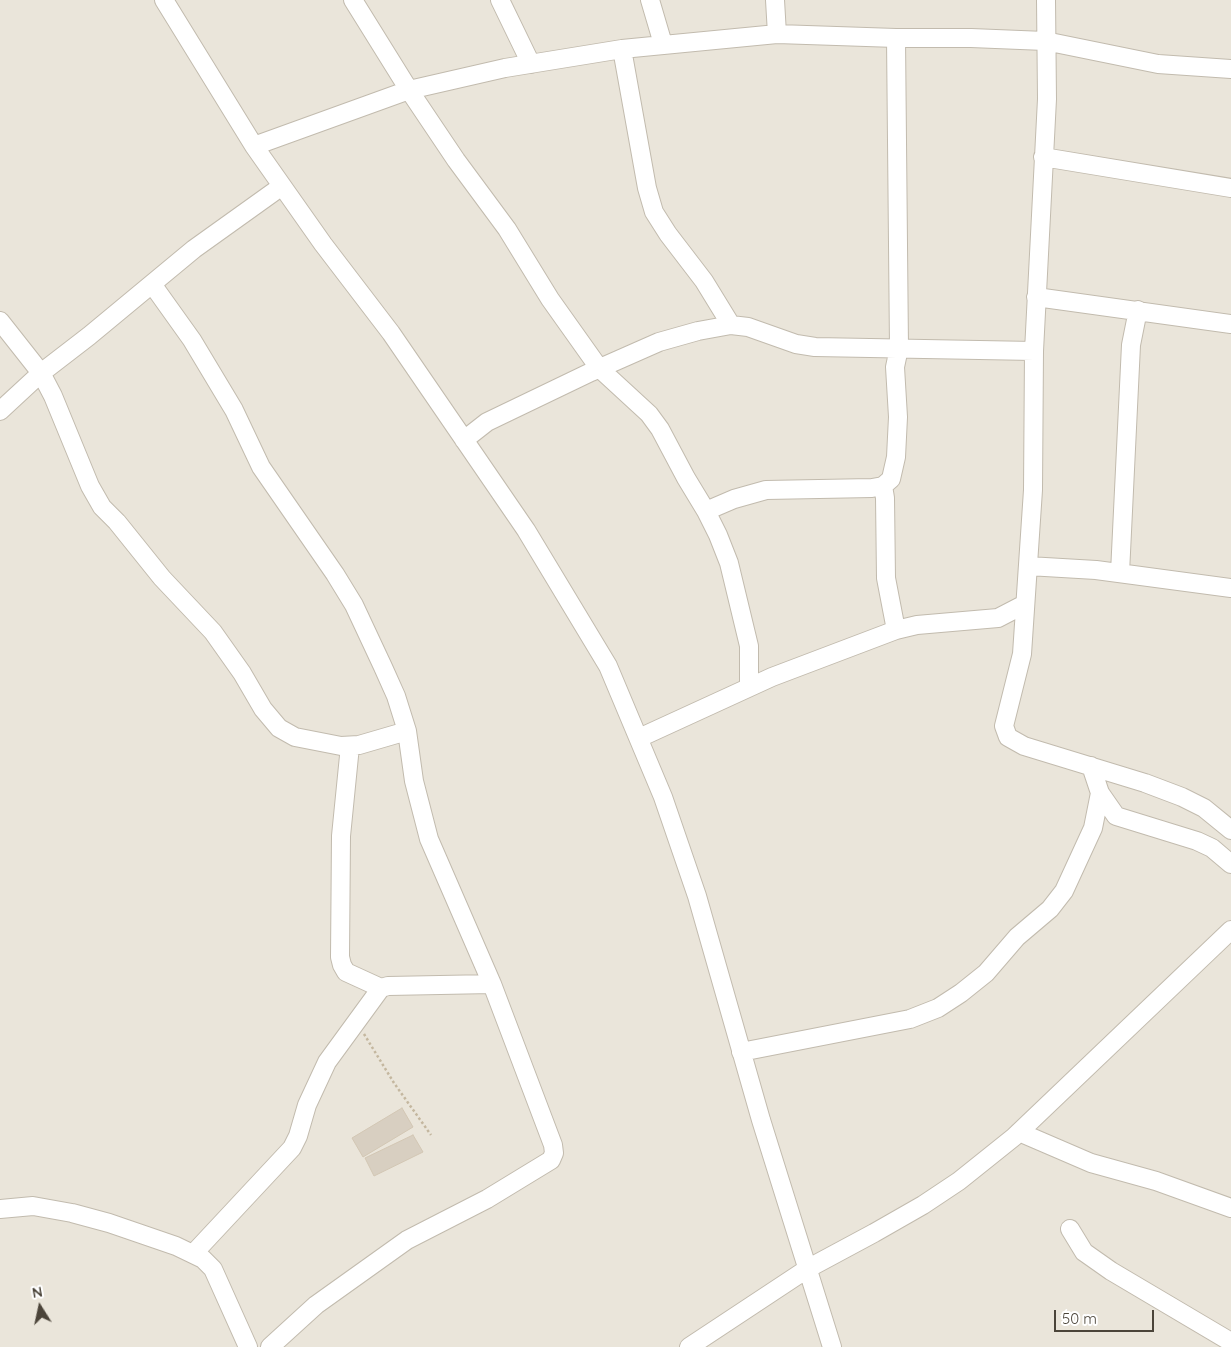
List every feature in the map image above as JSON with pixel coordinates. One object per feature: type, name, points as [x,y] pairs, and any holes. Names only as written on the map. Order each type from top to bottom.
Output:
[{"type":"street","points":[[164,0],[254,146],[323,244],[390,333],[526,530],[608,666],[663,797],[697,896],[761,1120],[832,1347]]},
{"type":"street","points":[[354,0],[409,90],[456,160],[507,229],[550,299],[600,368],[649,414],[660,429],[706,511],[729,564],[749,646],[749,687]]},
{"type":"street","points":[[500,0],[531,64]]},
{"type":"street","points":[[650,0],[663,44]]},
{"type":"street","points":[[776,0],[777,34]]},
{"type":"street","points":[[1046,0],[1047,99],[1034,351],[1033,490],[1022,654],[1004,726],[1008,737],[1024,746],[1182,796],[1204,808],[1231,830]]},
{"type":"street","points":[[254,146],[409,90],[505,68],[622,49],[777,34],[1045,40],[1158,64],[1231,69]]},
{"type":"street","points":[[706,511],[734,499],[766,490],[872,488],[883,486],[890,479],[896,456],[898,416],[895,367],[899,348],[896,38]]},
{"type":"street","points":[[622,49],[647,188],[654,212],[668,234],[704,281],[731,325]]},
{"type":"street","points":[[1043,158],[1231,188]]},
{"type":"street","points":[[0,411],[41,373],[194,249],[282,186]]},
{"type":"street","points":[[152,284],[192,340],[234,410],[261,468],[325,559],[354,605],[396,696],[407,732],[414,781],[430,839],[492,984],[554,1145],[554,1153],[551,1160],[487,1199],[407,1240],[316,1305],[270,1347]]},
{"type":"street","points":[[1036,297],[1231,324]]},
{"type":"street","points":[[1120,573],[1131,345],[1138,310]]},
{"type":"street","points":[[0,320],[41,373],[53,396],[90,486],[102,507],[162,578],[213,632],[242,673],[263,709],[279,728],[295,737],[341,746],[350,746],[407,732]]},
{"type":"street","points":[[464,440],[487,422],[659,342],[698,331],[731,325],[748,327],[796,344],[815,347],[1034,351]]},
{"type":"street","points":[[883,486],[885,498],[886,578],[896,630]]},
{"type":"street","points":[[1028,566],[1096,570],[1231,588]]},
{"type":"street","points":[[639,738],[772,677],[896,630],[933,624],[998,618],[1026,604]]},
{"type":"street","points":[[998,618],[1024,630]]},
{"type":"street","points":[[749,646],[772,677]]},
{"type":"street","points":[[350,746],[341,836],[340,956],[346,972],[381,988]]},
{"type":"street","points":[[1091,766],[1100,793],[1116,816],[1212,848],[1231,864]]},
{"type":"street","points":[[741,1052],[910,1019],[938,1008],[962,993],[986,973],[1017,937],[1050,909],[1064,892],[1094,828],[1100,793]]},
{"type":"street","points":[[1094,828],[1116,816]]},
{"type":"street","points":[[689,1347],[807,1269],[923,1205],[959,1181],[1019,1132],[1231,931]]},
{"type":"street","points":[[193,1254],[292,1148],[298,1136],[307,1105],[327,1062],[381,988],[388,986],[492,984]]},
{"type":"street","points":[[1019,1132],[1091,1163],[1156,1181],[1231,1208]]},
{"type":"street","points":[[0,1209],[33,1206],[72,1213],[109,1223],[203,1259],[213,1269],[248,1347]]},
{"type":"street","points":[[1070,1229],[1084,1252],[1111,1271],[1231,1342]]},
{"type":"path","points":[[356,1021],[394,1083],[431,1135]]},
{"type":"shaded area","points":[[0,0],[1231,0],[1231,1347],[0,1347]]},
{"type":"building","points":[[402,1108],[413,1127],[363,1157],[352,1138]]},
{"type":"building","points":[[413,1135],[423,1152],[374,1176],[365,1158]]}]
